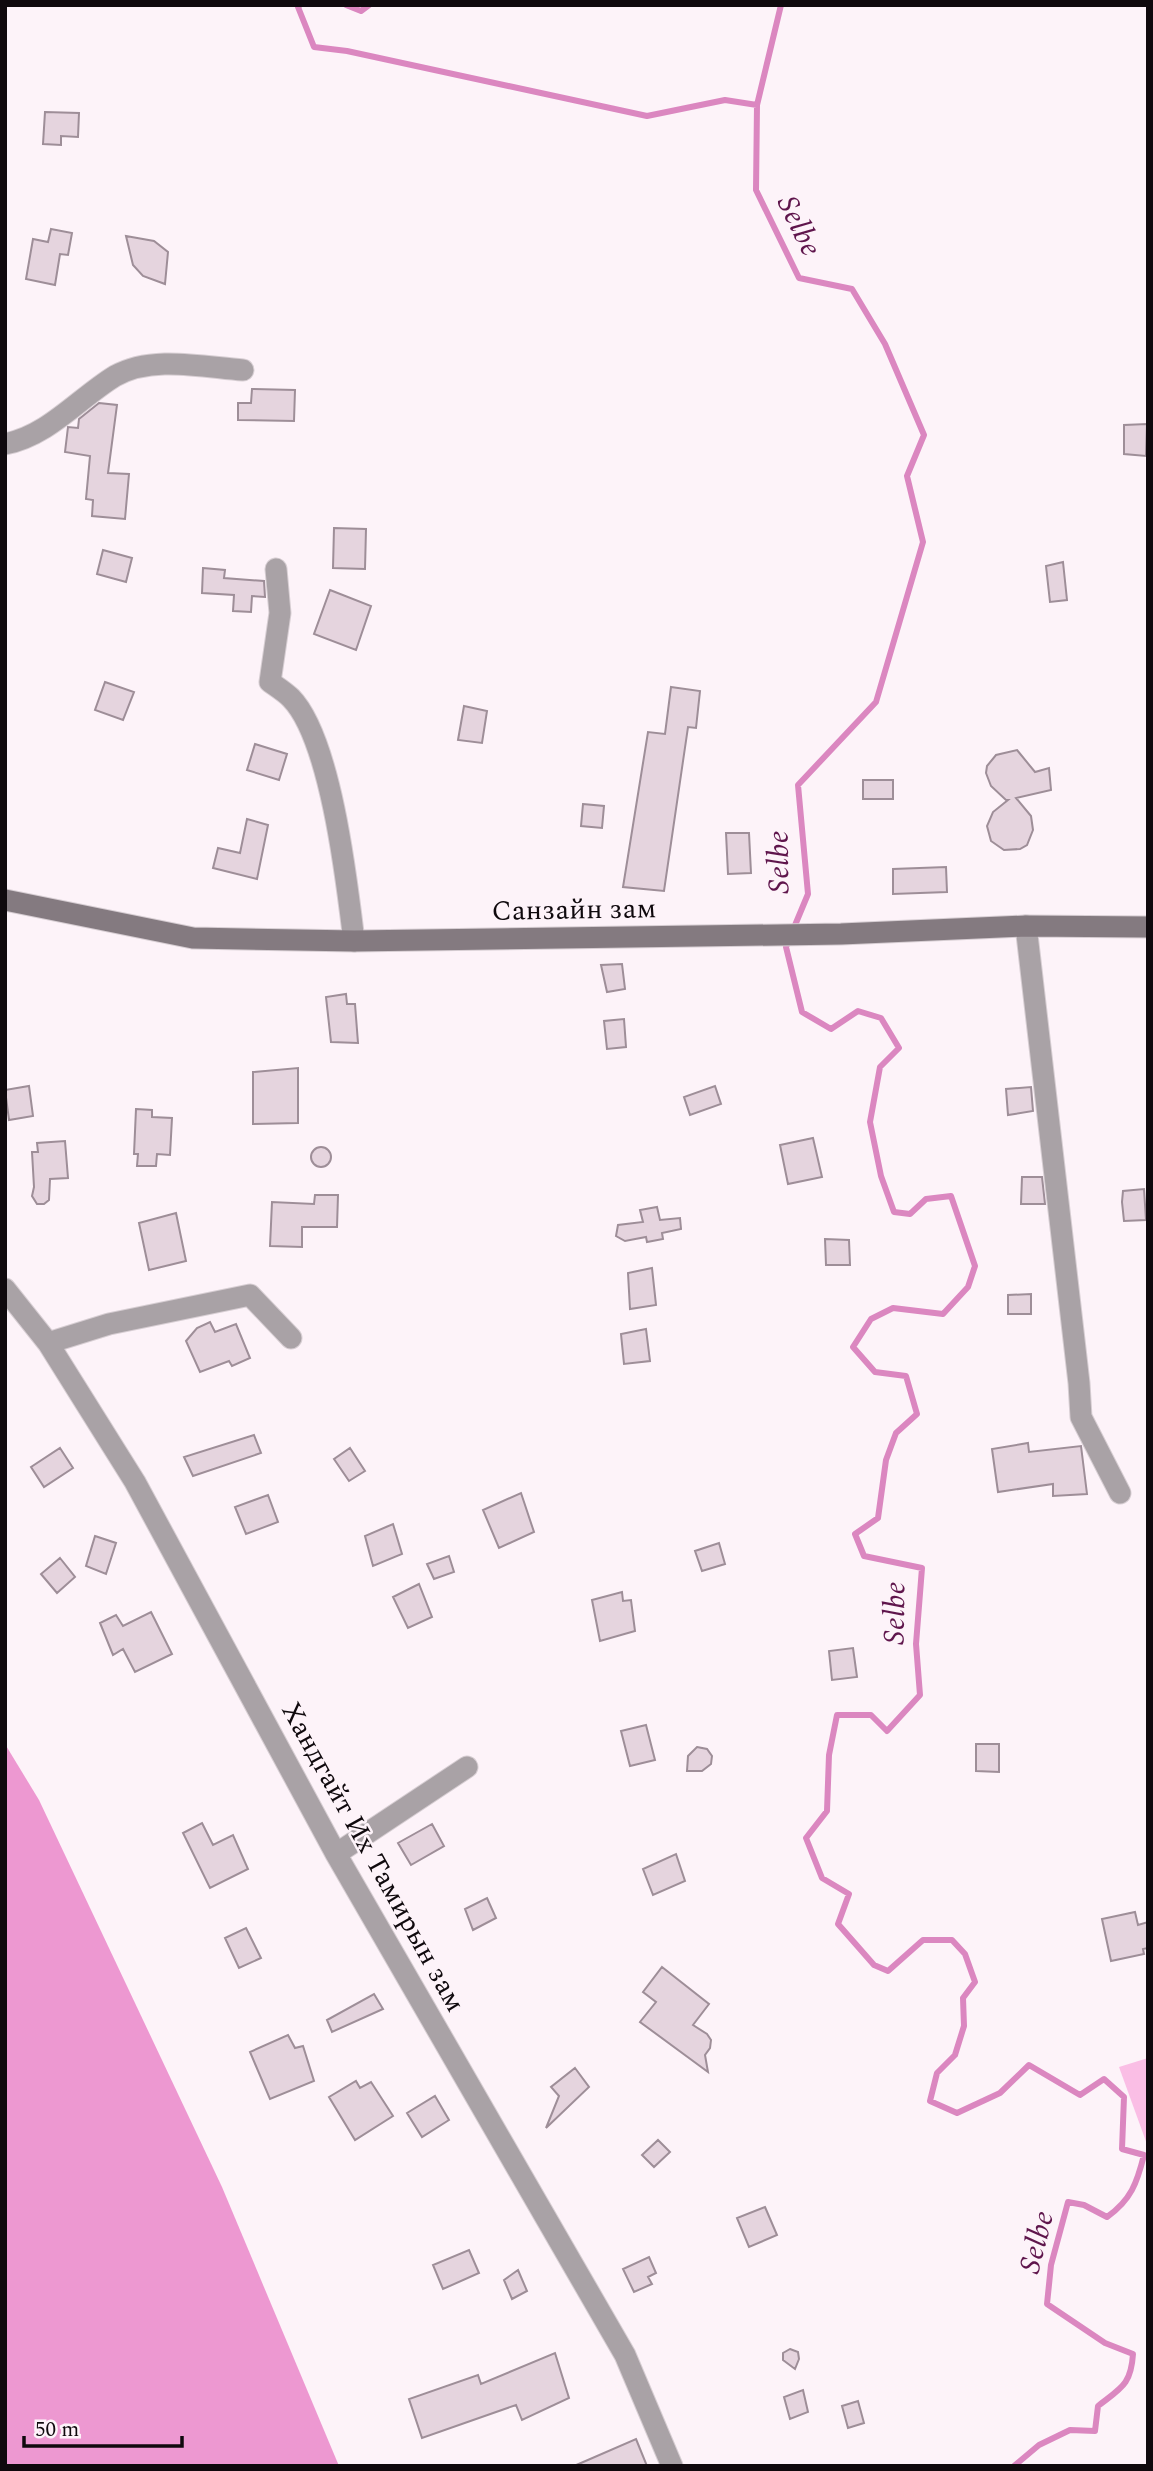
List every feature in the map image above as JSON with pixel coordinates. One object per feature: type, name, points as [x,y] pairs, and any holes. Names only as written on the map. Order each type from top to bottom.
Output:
[{"type":"main road","name":"Санзайн зам","points":[[5,900],[193,938],[354,941],[841,934],[1026,926],[1148,927]]},
{"type":"street","points":[[5,444],[22,441],[40,430],[117,375],[155,364],[243,370]]},
{"type":"street","points":[[276,569],[279,613],[270,682],[292,699],[314,735],[339,836],[354,941]]},
{"type":"street","points":[[1026,926],[1081,1417],[1120,1493]]},
{"type":"street","name":"Хандгайт Их Тамирын зам","points":[[5,1289],[48,1343],[135,1482],[336,1854],[625,2355],[672,2466]]},
{"type":"street","points":[[48,1343],[109,1324],[250,1295],[291,1338]]},
{"type":"street","points":[[336,1854],[467,1767]]},
{"type":"shaded area","points":[[5,1744],[39,1800],[222,2187],[339,2466],[5,2466]]},
{"type":"shaded area","points":[[1148,2058],[1148,2147],[1119,2067]]},
{"type":"building","points":[[45,112],[79,113],[78,137],[61,136],[61,145],[43,144]]},
{"type":"building","points":[[51,229],[72,233],[68,255],[60,254],[55,285],[26,279],[33,239],[48,242]]},
{"type":"building","points":[[126,236],[154,241],[168,252],[165,284],[143,276],[133,265]]},
{"type":"building","points":[[252,389],[295,390],[294,421],[238,420],[238,403],[251,403]]},
{"type":"building","points":[[99,403],[117,405],[108,473],[129,474],[125,519],[92,516],[93,500],[86,499],[90,456],[65,452],[68,427],[78,428],[79,419]]},
{"type":"building","points":[[1147,424],[1146,456],[1124,454],[1124,425]]},
{"type":"building","points":[[334,528],[366,529],[365,569],[333,568]]},
{"type":"building","points":[[103,550],[132,558],[126,582],[97,574]]},
{"type":"building","points":[[1063,562],[1067,600],[1050,602],[1046,566]]},
{"type":"building","points":[[203,568],[225,570],[224,578],[264,581],[265,597],[252,596],[251,612],[233,611],[234,595],[202,593]]},
{"type":"building","points":[[330,590],[371,606],[356,650],[314,634]]},
{"type":"building","points":[[105,682],[134,692],[123,720],[95,710]]},
{"type":"building","points":[[671,687],[700,691],[696,728],[688,727],[664,891],[623,887],[648,732],[665,734]]},
{"type":"building","points":[[464,706],[487,711],[482,743],[458,740]]},
{"type":"building","points":[[255,744],[287,754],[279,780],[247,770]]},
{"type":"building","points":[[1017,750],[1035,772],[1049,768],[1051,790],[1016,798],[1031,816],[1033,830],[1027,845],[1020,849],[1004,850],[991,841],[987,826],[993,812],[1008,800],[991,786],[986,773],[987,766],[996,755]]},
{"type":"building","points":[[863,780],[893,780],[893,799],[863,799]]},
{"type":"building","points":[[583,804],[604,806],[602,828],[581,826]]},
{"type":"building","points":[[247,819],[268,825],[257,879],[213,868],[218,848],[240,853]]},
{"type":"building","points":[[726,833],[749,833],[751,873],[728,874]]},
{"type":"building","points":[[946,867],[947,892],[893,894],[893,869]]},
{"type":"building","points":[[622,964],[625,989],[607,992],[601,965]]},
{"type":"building","points":[[346,994],[347,1004],[355,1004],[358,1043],[331,1042],[326,997]]},
{"type":"building","points":[[624,1019],[626,1047],[607,1049],[604,1021]]},
{"type":"building","points":[[298,1068],[298,1123],[253,1124],[253,1072]]},
{"type":"building","points":[[29,1086],[33,1116],[9,1120],[5,1090]]},
{"type":"building","points":[[715,1086],[721,1104],[690,1115],[684,1097]]},
{"type":"building","points":[[1031,1087],[1033,1111],[1008,1115],[1006,1089]]},
{"type":"building","points":[[136,1109],[152,1110],[152,1117],[172,1118],[170,1155],[157,1154],[156,1166],[137,1166],[138,1154],[134,1154]]},
{"type":"building","points":[[813,1138],[822,1177],[788,1184],[780,1145]]},
{"type":"building","points":[[65,1141],[68,1178],[50,1179],[49,1200],[44,1204],[37,1204],[32,1196],[32,1152],[38,1152],[37,1143]]},
{"type":"building","points":[[321,1147],[328,1150],[331,1157],[328,1164],[321,1167],[314,1164],[311,1157],[314,1150]]},
{"type":"building","points":[[1022,1177],[1042,1177],[1045,1204],[1021,1204]]},
{"type":"building","points":[[1144,1189],[1146,1220],[1124,1221],[1123,1191]]},
{"type":"building","points":[[315,1195],[338,1195],[337,1227],[302,1227],[302,1247],[270,1246],[272,1202],[314,1204]]},
{"type":"building","points":[[657,1207],[660,1220],[680,1218],[681,1229],[662,1233],[663,1239],[647,1242],[646,1237],[625,1241],[616,1236],[618,1225],[643,1222],[640,1210]]},
{"type":"building","points":[[176,1213],[186,1261],[149,1270],[139,1223]]},
{"type":"building","points":[[825,1239],[849,1240],[850,1265],[826,1265]]},
{"type":"building","points":[[652,1268],[656,1305],[630,1309],[628,1273]]},
{"type":"building","points":[[1031,1294],[1031,1314],[1008,1314],[1008,1295]]},
{"type":"building","points":[[210,1322],[215,1332],[236,1324],[250,1358],[232,1366],[229,1361],[200,1372],[186,1341],[197,1328]]},
{"type":"building","points":[[646,1329],[650,1361],[624,1364],[621,1334]]},
{"type":"building","points":[[254,1435],[261,1453],[193,1476],[184,1457]]},
{"type":"building","points":[[1028,1443],[1029,1452],[1081,1446],[1087,1494],[1053,1496],[1053,1484],[998,1492],[992,1449]]},
{"type":"building","points":[[60,1448],[73,1468],[44,1487],[31,1467]]},
{"type":"building","points":[[350,1448],[365,1471],[349,1481],[334,1459]]},
{"type":"building","points":[[521,1493],[534,1532],[499,1548],[483,1510]]},
{"type":"building","points":[[268,1495],[278,1522],[246,1534],[235,1507]]},
{"type":"building","points":[[393,1524],[402,1554],[373,1566],[365,1536]]},
{"type":"building","points":[[95,1536],[116,1543],[106,1574],[86,1566]]},
{"type":"building","points":[[719,1543],[725,1564],[702,1571],[695,1551]]},
{"type":"building","points":[[449,1556],[454,1572],[434,1579],[427,1564]]},
{"type":"building","points":[[60,1558],[75,1577],[57,1593],[41,1574]]},
{"type":"building","points":[[419,1584],[432,1617],[408,1628],[393,1597]]},
{"type":"building","points":[[622,1592],[623,1601],[631,1600],[635,1631],[600,1641],[592,1600]]},
{"type":"building","points":[[151,1612],[172,1654],[135,1672],[123,1649],[113,1655],[100,1623],[116,1615],[123,1626]]},
{"type":"building","points":[[853,1648],[857,1677],[832,1680],[829,1651]]},
{"type":"building","points":[[646,1725],[655,1760],[630,1766],[621,1731]]},
{"type":"building","points":[[976,1744],[999,1744],[999,1772],[976,1771]]},
{"type":"building","points":[[697,1747],[707,1749],[712,1756],[711,1764],[702,1771],[687,1771],[688,1756]]},
{"type":"building","points":[[202,1823],[213,1845],[233,1835],[248,1869],[210,1888],[183,1833]]},
{"type":"building","points":[[432,1824],[444,1846],[411,1865],[398,1843]]},
{"type":"building","points":[[676,1854],[685,1881],[653,1895],[643,1869]]},
{"type":"building","points":[[487,1898],[496,1918],[473,1930],[465,1909]]},
{"type":"building","points":[[1135,1912],[1138,1925],[1148,1922],[1148,1948],[1143,1949],[1144,1954],[1111,1961],[1102,1919]]},
{"type":"building","points":[[246,1928],[261,1958],[239,1968],[225,1938]]},
{"type":"building","points":[[662,1967],[709,2004],[693,2025],[711,2040],[705,2055],[708,2072],[640,2022],[656,2002],[643,1992]]},
{"type":"building","points":[[374,1994],[383,2009],[332,2032],[327,2020]]},
{"type":"building","points":[[288,2035],[295,2048],[303,2046],[314,2081],[270,2099],[250,2052]]},
{"type":"building","points":[[575,2068],[589,2087],[546,2128],[559,2096],[551,2087]]},
{"type":"building","points":[[356,2081],[360,2088],[371,2082],[393,2116],[355,2140],[329,2097]]},
{"type":"building","points":[[435,2096],[449,2120],[422,2137],[407,2113]]},
{"type":"building","points":[[658,2140],[670,2152],[654,2167],[642,2155]]},
{"type":"building","points":[[765,2207],[777,2235],[749,2247],[737,2218]]},
{"type":"building","points":[[469,2250],[479,2273],[443,2289],[433,2265]]},
{"type":"building","points":[[649,2257],[656,2273],[648,2277],[652,2284],[634,2292],[623,2269]]},
{"type":"building","points":[[518,2270],[527,2291],[512,2299],[504,2280]]},
{"type":"building","points":[[790,2349],[798,2352],[799,2359],[795,2369],[783,2360],[783,2353]]},
{"type":"building","points":[[555,2353],[569,2398],[522,2420],[516,2405],[422,2438],[409,2399],[478,2375],[481,2384]]},
{"type":"building","points":[[803,2390],[808,2412],[790,2419],[784,2397]]},
{"type":"building","points":[[858,2401],[864,2423],[848,2428],[842,2406]]},
{"type":"building","points":[[636,2439],[647,2466],[574,2466]]},
{"type":"waterway","points":[[300,5],[298,7],[314,47],[347,51],[647,116],[725,100],[757,105]]},
{"type":"waterway","points":[[346,5],[361,11],[369,5]]},
{"type":"waterway","name":"Selbe","points":[[781,5],[757,105],[756,190],[799,278],[852,289],[885,344],[924,435],[907,476],[923,542],[876,702],[798,785],[808,894],[793,930]]},
{"type":"waterway","name":"Selbe","points":[[789,940],[786,947],[802,1012],[831,1029],[858,1011],[881,1018],[899,1048],[880,1067],[870,1122],[881,1176],[894,1212],[910,1214],[926,1199],[951,1196],[975,1266],[968,1287],[943,1314],[893,1308],[871,1319],[853,1347],[875,1372],[906,1376],[917,1414],[896,1433],[886,1460],[878,1518],[855,1534],[864,1556],[922,1568],[916,1644],[920,1695],[887,1731],[871,1715],[837,1715],[829,1755],[827,1811],[806,1838],[822,1878],[849,1894],[838,1924],[874,1965],[888,1971],[923,1940],[952,1940],[965,1954],[975,1982],[963,1998],[964,2026],[955,2055],[937,2073],[930,2101],[957,2113],[1000,2093],[1029,2065],[1080,2095],[1104,2079],[1124,2097],[1122,2149],[1144,2155],[1132,2190],[1122,2204],[1107,2217],[1084,2205],[1068,2202],[1051,2265],[1047,2304],[1105,2343],[1133,2354],[1130,2373],[1119,2390],[1098,2406],[1095,2431],[1070,2430],[1039,2445],[1014,2466]]}]
